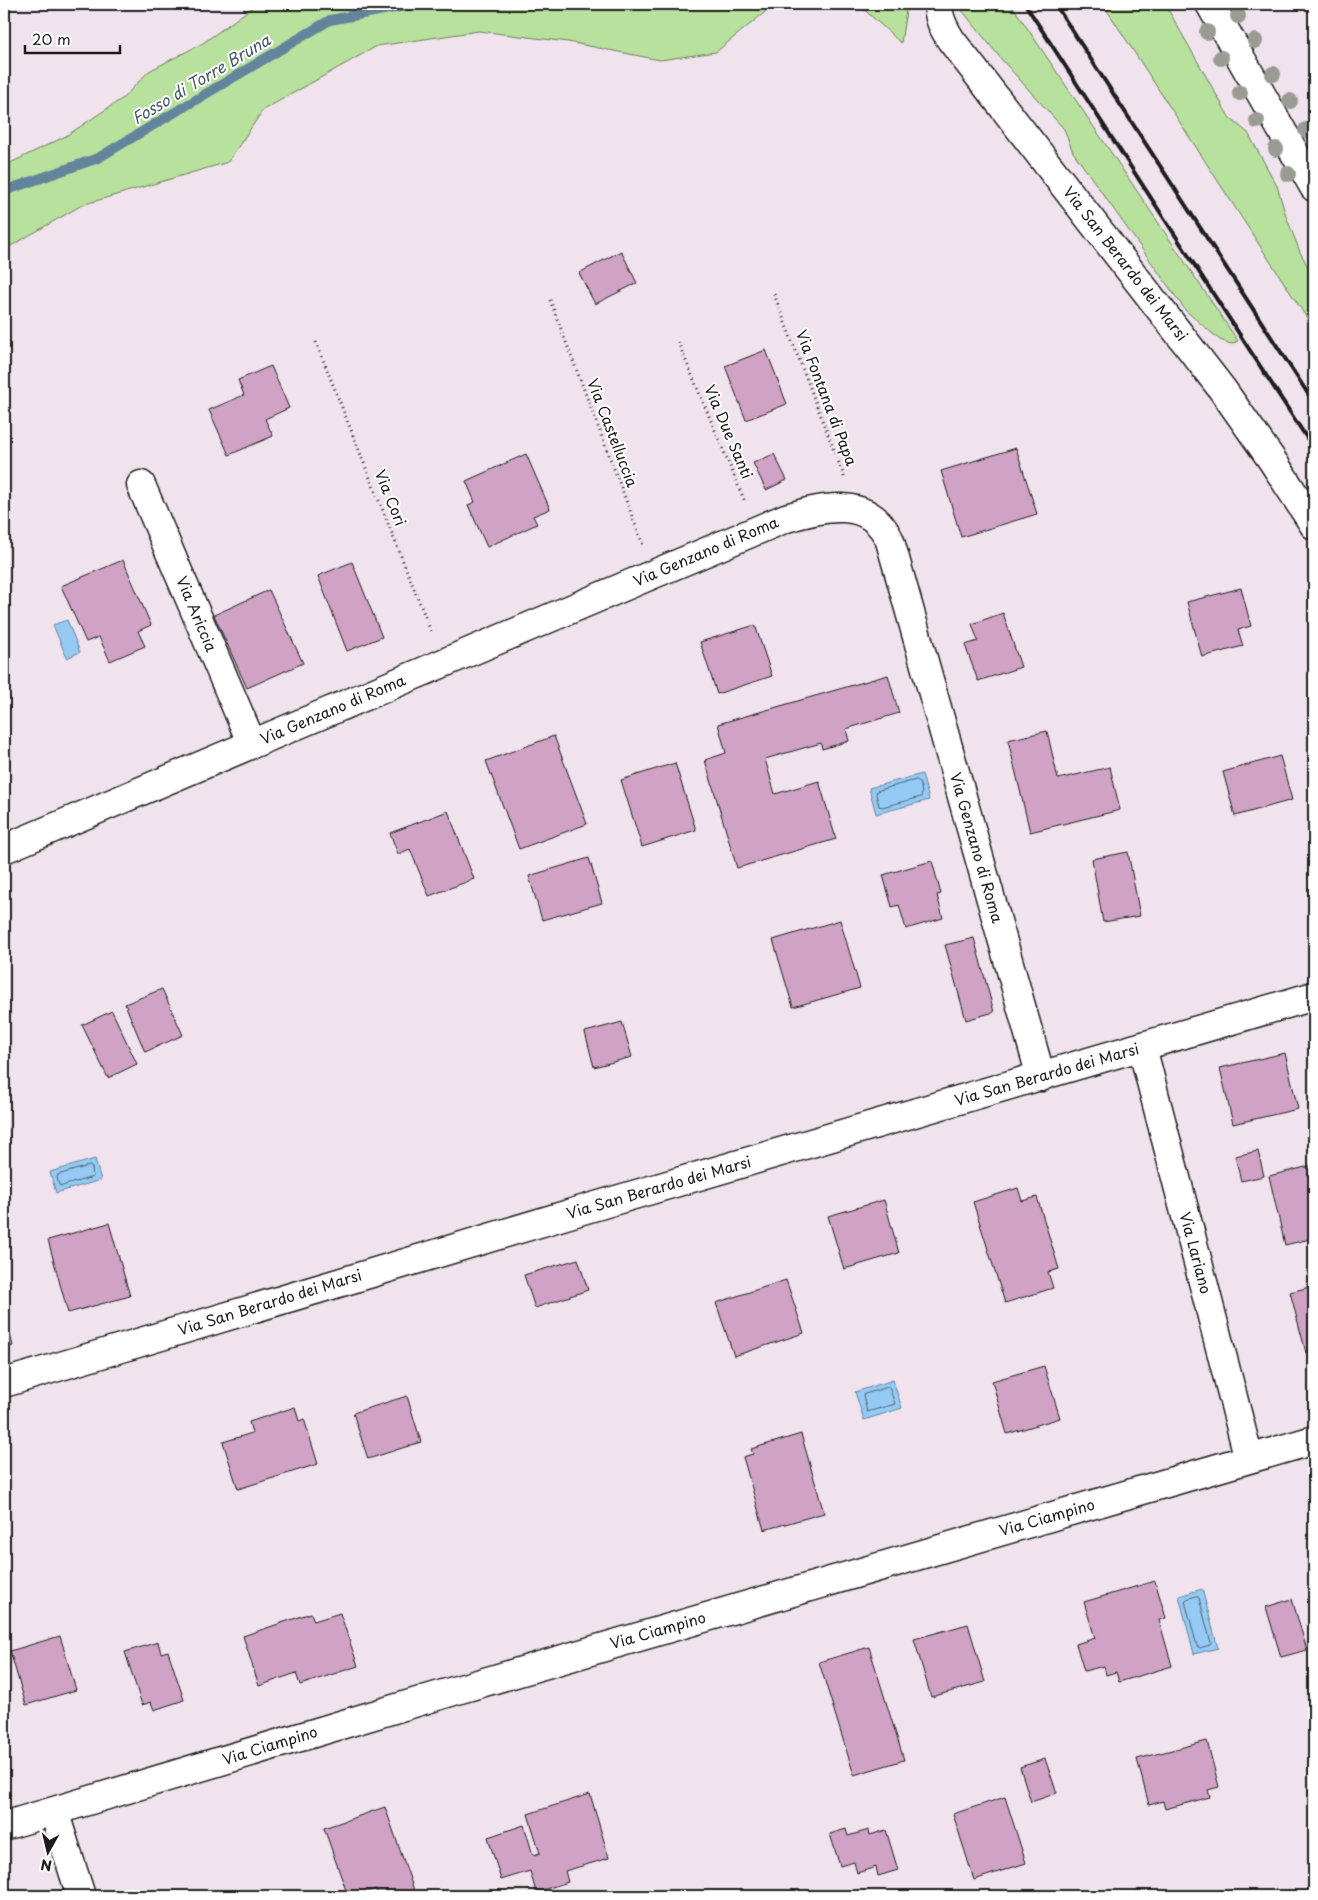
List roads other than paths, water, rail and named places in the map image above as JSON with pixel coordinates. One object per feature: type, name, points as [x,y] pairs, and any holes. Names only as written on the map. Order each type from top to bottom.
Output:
[{"type":"street","name":"Via San Berardo dei Marsi","points":[[939,4],[938,9],[942,25],[951,40],[1222,389],[1272,460],[1314,525]]},
{"type":"street","points":[[1210,4],[1314,187]]},
{"type":"street","name":"Via Ariccia","points":[[141,485],[252,744]]},
{"type":"street","name":"Via Genzano di Roma","points":[[4,849],[786,518],[820,509],[839,508],[857,510],[876,520],[885,530],[890,542],[1041,1077]]},
{"type":"street","name":"Via San Berardo dei Marsi","points":[[4,1383],[580,1211],[1314,996]]},
{"type":"street","name":"Via Lariano","points":[[1142,1047],[1248,1459]]},
{"type":"street","name":"Via Ciampino","points":[[4,1826],[457,1690],[1314,1440]]},
{"type":"street","points":[[54,1811],[81,1896]]},
{"type":"water","points":[[67,620],[80,652],[67,658],[53,625]]},
{"type":"water","points":[[922,774],[929,800],[876,814],[869,788]]},
{"type":"water","points":[[95,1159],[101,1180],[56,1193],[50,1172]]},
{"type":"water","points":[[893,1380],[902,1408],[864,1420],[855,1392]]},
{"type":"water","points":[[1202,1589],[1218,1648],[1194,1654],[1179,1596]]},
{"type":"waterway","name":"Fosso di Torre Bruna","points":[[4,191],[98,158],[330,20],[416,4]]},
{"type":"railway","points":[[1025,4],[1314,449]]},
{"type":"railway","points":[[1055,4],[1314,403]]}]
